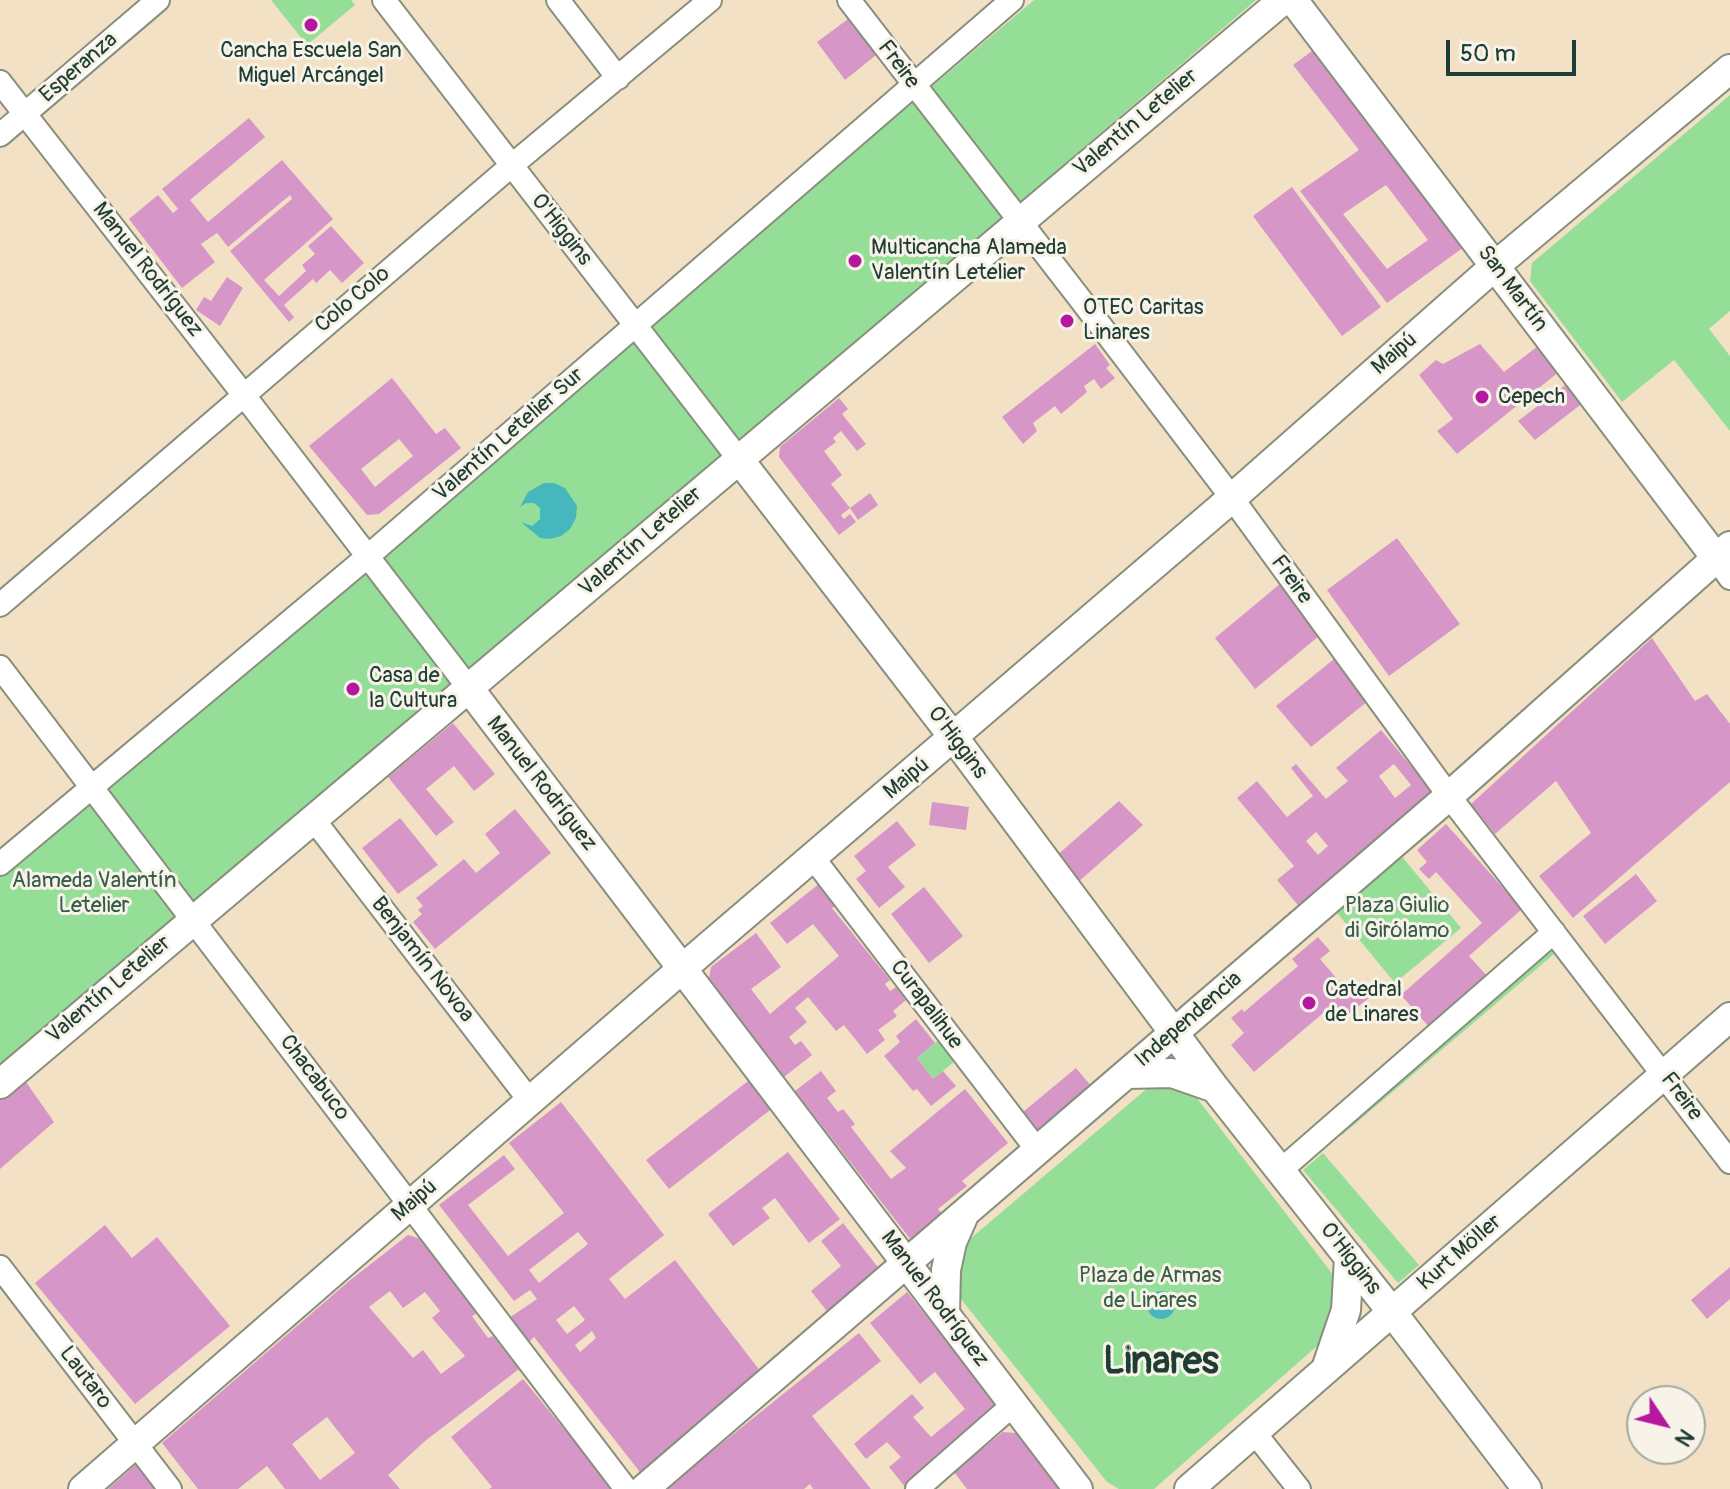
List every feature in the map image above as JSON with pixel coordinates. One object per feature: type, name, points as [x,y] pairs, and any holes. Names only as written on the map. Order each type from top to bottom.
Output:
[{"type":"main road","name":"Valentín Letelier","points":[[0,1084],[1283,0]]},
{"type":"main road","name":"San Martín","points":[[1293,0],[1725,561]]},
{"type":"main road","name":"Maipú","points":[[83,1489],[683,968],[954,739],[1495,266],[1730,69]]},
{"type":"main road","name":"O'Higgins","points":[[738,458],[954,739],[1215,1088],[1527,1489]]},
{"type":"main road","name":"Independencia","points":[[644,1489],[1725,561]]},
{"type":"main road","name":"Manuel Rodríguez","points":[[468,687],[1014,1404],[1081,1486]]},
{"type":"main road","name":"Kurt Möller","points":[[1189,1489],[1730,1017]]},
{"type":"main road","points":[[1127,1074],[1172,1073],[1215,1088]]},
{"type":"main road","points":[[945,1314],[946,1270],[952,1242],[963,1216]]},
{"type":"main road","points":[[1325,1371],[1346,1310],[1349,1257]]},
{"type":"street","name":"Esperanza","points":[[0,135],[158,0]]},
{"type":"street","name":"O'Higgins","points":[[384,0],[738,458]]},
{"type":"street","points":[[558,0],[618,78]]},
{"type":"street","name":"Freire","points":[[849,0],[1232,498],[1449,796],[1730,1162]]},
{"type":"street","name":"Valentín Letelier Sur","points":[[0,864],[367,557],[1012,0]]},
{"type":"street","name":"Colo Colo","points":[[0,605],[243,394],[618,78],[695,5]]},
{"type":"street","name":"Manuel Rodríguez","points":[[0,82],[468,687]]},
{"type":"street","name":"Chacabuco","points":[[0,667],[626,1489]]},
{"type":"street","name":"Benjamín Novoa","points":[[314,820],[530,1101]]},
{"type":"street","name":"Curapalihue","points":[[814,859],[1038,1151]]},
{"type":"street","points":[[1281,1170],[1554,932]]},
{"type":"street","name":"Lautaro","points":[[0,1267],[170,1489]]},
{"type":"street","points":[[917,1489],[1014,1404]]},
{"type":"street","points":[[1254,1432],[1299,1489]]},
{"type":"green space","name":"Cancha Escuela San Miguel Arcángel","points":[[271,0],[351,0],[355,5],[307,45]]},
{"type":"green space","name":"Alameda Valentín Letelier","points":[[1034,0],[1256,0],[0,1074],[0,875]]},
{"type":"green space","points":[[1730,95],[1730,311],[1709,329],[1730,356],[1730,431],[1674,360],[1622,402],[1530,281],[1532,263]]},
{"type":"green space","name":"Plaza Giulio di Girólamo","points":[[1399,853],[1461,928],[1395,983],[1333,908]]},
{"type":"green space","points":[[1552,939],[1560,949],[1342,1135],[1337,1127]]},
{"type":"green space","points":[[939,1040],[955,1061],[933,1079],[917,1058]]},
{"type":"green space","name":"Plaza de Armas de Linares","points":[[1161,1084],[1193,1093],[1331,1272],[1337,1300],[1324,1340],[1154,1489],[1119,1489],[1107,1482],[957,1294],[963,1245],[1150,1086]]},
{"type":"green space","points":[[1323,1153],[1419,1265],[1398,1283],[1303,1170]]},
{"type":"water","points":[[544,483],[565,488],[577,506],[576,518],[570,529],[550,539],[540,538],[521,522],[532,526],[540,519],[540,508],[534,503],[520,507],[528,492]]},
{"type":"water","points":[[1161,1291],[1171,1295],[1175,1305],[1171,1315],[1161,1319],[1151,1315],[1147,1305],[1151,1295]]},
{"type":"building","points":[[848,19],[876,55],[845,80],[817,42]]},
{"type":"building","points":[[1316,48],[1464,247],[1387,303],[1300,191],[1359,150],[1293,65]],"holes":[[[1386,185],[1428,240],[1387,269],[1343,214]]]},
{"type":"building","points":[[249,118],[265,137],[190,200],[208,222],[282,160],[333,219],[264,280],[279,296],[306,271],[302,265],[315,254],[308,246],[331,226],[364,263],[342,283],[330,270],[316,283],[313,279],[284,305],[294,317],[289,322],[230,251],[292,199],[290,195],[228,247],[217,233],[201,244],[215,262],[182,288],[129,219],[158,195],[173,213],[178,209],[162,189]]},
{"type":"building","points":[[1292,187],[1381,307],[1342,336],[1253,216]]},
{"type":"building","points":[[227,277],[243,288],[220,326],[196,310],[204,297],[211,301]]},
{"type":"building","name":"Cepech","points":[[1542,343],[1565,367],[1457,454],[1437,431],[1453,419],[1419,375],[1436,360],[1443,364],[1480,344],[1504,372]]},
{"type":"building","points":[[1095,344],[1110,365],[1106,368],[1115,378],[1101,389],[1094,379],[1084,386],[1087,392],[1061,414],[1055,406],[1033,423],[1037,431],[1023,444],[1002,417]]},
{"type":"building","points":[[392,378],[436,434],[445,428],[461,448],[379,514],[367,515],[309,446]],"holes":[[[399,439],[413,456],[375,487],[361,469]]]},
{"type":"building","points":[[1568,383],[1584,402],[1535,440],[1518,421]]},
{"type":"building","points":[[839,398],[848,409],[842,414],[866,444],[857,451],[841,431],[833,438],[836,442],[824,451],[842,475],[831,484],[850,508],[841,515],[844,519],[850,514],[856,522],[839,535],[779,457],[780,447]]},
{"type":"building","points":[[870,493],[878,505],[858,520],[850,508]]},
{"type":"building","points":[[1397,538],[1460,624],[1389,676],[1327,590]]},
{"type":"building","points":[[1281,583],[1319,636],[1255,689],[1215,638]]},
{"type":"building","points":[[1652,638],[1695,701],[1707,694],[1730,724],[1730,782],[1573,918],[1539,876],[1591,833],[1556,781],[1495,834],[1471,804]]},
{"type":"building","points":[[1334,659],[1368,701],[1311,747],[1276,706]]},
{"type":"building","points":[[453,723],[495,774],[474,791],[454,766],[426,789],[454,822],[436,836],[388,777]]},
{"type":"building","points":[[1381,730],[1436,796],[1302,910],[1277,880],[1294,866],[1237,798],[1257,781],[1287,817],[1313,796],[1291,768],[1296,764],[1326,799],[1348,781],[1336,768]],"holes":[[[1394,764],[1411,785],[1395,798],[1379,776]],[[1316,832],[1328,846],[1318,855],[1306,841]]]},
{"type":"building","points":[[1119,801],[1143,825],[1077,883],[1055,857]]},
{"type":"building","points":[[932,802],[969,807],[966,830],[929,825]]},
{"type":"building","points":[[515,809],[551,853],[435,949],[413,922],[422,914],[418,910],[423,906],[416,898],[464,859],[476,873],[500,853],[485,834]]},
{"type":"building","points":[[400,818],[438,865],[398,894],[362,848]]},
{"type":"building","points":[[897,821],[916,845],[888,867],[905,887],[879,908],[856,879],[866,871],[854,856]]},
{"type":"building","points":[[1446,824],[1522,909],[1469,956],[1487,976],[1429,1027],[1401,995],[1482,923],[1436,872],[1429,879],[1419,869],[1427,862],[1417,850]]},
{"type":"building","points":[[1636,874],[1657,901],[1605,944],[1583,916]]},
{"type":"building","points":[[820,883],[836,905],[832,908],[890,980],[885,984],[890,991],[896,987],[906,1000],[893,1011],[897,1016],[878,1030],[885,1040],[867,1054],[844,1025],[836,1031],[808,997],[795,1008],[807,1022],[789,1037],[795,1045],[801,1041],[812,1055],[784,1077],[709,978],[711,967],[756,933],[781,967],[751,989],[770,1014],[839,956],[813,924],[787,944],[770,923]]},
{"type":"building","points":[[924,887],[963,936],[929,963],[891,914]]},
{"type":"building","name":"Catedral de Linares","points":[[1318,937],[1330,951],[1320,959],[1349,993],[1358,985],[1369,998],[1340,1021],[1329,1008],[1254,1072],[1231,1045],[1244,1033],[1231,1018],[1242,1009],[1244,1012],[1298,966],[1292,959]]},
{"type":"building","points":[[916,1019],[935,1043],[917,1058],[933,1079],[943,1071],[956,1086],[931,1106],[917,1089],[913,1091],[884,1056],[900,1042],[896,1036]]},
{"type":"building","points":[[1076,1068],[1091,1086],[1038,1130],[1023,1112]]},
{"type":"building","points":[[821,1071],[836,1091],[827,1098],[838,1112],[843,1109],[855,1124],[851,1127],[891,1179],[906,1168],[890,1151],[965,1089],[1008,1143],[962,1181],[967,1186],[938,1209],[943,1215],[911,1240],[795,1091]]},
{"type":"building","points":[[752,1078],[774,1107],[669,1189],[646,1160]]},
{"type":"building","points":[[24,1079],[54,1122],[0,1169],[0,1100]]},
{"type":"building","points":[[561,1102],[664,1235],[609,1279],[625,1299],[675,1260],[764,1376],[643,1476],[534,1337],[528,1343],[509,1318],[537,1299],[530,1290],[514,1301],[439,1205],[504,1155],[515,1169],[468,1205],[508,1256],[564,1213],[509,1143]],"holes":[[[578,1232],[588,1244],[539,1283],[529,1270]],[[574,1306],[585,1320],[567,1334],[556,1320]],[[592,1331],[596,1338],[580,1352],[575,1345]]]},
{"type":"building","points":[[788,1152],[840,1219],[809,1243],[775,1198],[762,1208],[770,1218],[733,1246],[708,1214]]},
{"type":"building","points":[[843,1223],[881,1271],[830,1315],[811,1291],[841,1266],[821,1241]]},
{"type":"building","points":[[105,1225],[132,1258],[157,1237],[230,1326],[135,1404],[35,1283]]},
{"type":"building","points":[[408,1235],[421,1239],[477,1313],[472,1316],[488,1338],[493,1336],[519,1369],[425,1441],[388,1475],[400,1489],[285,1489],[267,1466],[238,1489],[198,1489],[162,1443],[349,1281]],"holes":[[[390,1291],[403,1308],[425,1292],[440,1311],[432,1318],[465,1356],[441,1374],[423,1350],[413,1358],[369,1307]],[[327,1417],[355,1453],[320,1480],[292,1444]]]},
{"type":"building","points":[[1730,1267],[1730,1299],[1707,1319],[1691,1300]]},
{"type":"building","points":[[907,1292],[1000,1408],[906,1488],[889,1467],[901,1457],[887,1442],[866,1459],[854,1444],[912,1394],[924,1408],[913,1417],[931,1437],[965,1409],[935,1372],[920,1384],[870,1323]]},
{"type":"building","points":[[859,1333],[881,1361],[812,1416],[871,1489],[813,1489],[810,1484],[804,1489],[665,1489]]},
{"type":"building","points":[[523,1379],[613,1489],[489,1489],[492,1487],[451,1437]]},
{"type":"building","points":[[1003,1432],[1016,1433],[1061,1489],[967,1489],[954,1472]]},
{"type":"building","points":[[140,1461],[161,1489],[108,1489]]},
{"type":"place","name":"Cancha Escuela San Miguel Arcángel","points":[[311,25]]},
{"type":"place","name":"Multicancha Alameda Valentín Letelier","points":[[855,261]]},
{"type":"place","name":"OTEC Caritas Linares","points":[[1067,321]]},
{"type":"place","name":"Cepech","points":[[1482,397]]},
{"type":"place","name":"Casa de la Cultura","points":[[353,689]]},
{"type":"place","name":"Catedral de Linares","points":[[1309,1003]]},
{"type":"district","name":"Linares","points":[[1161,1363]]}]
